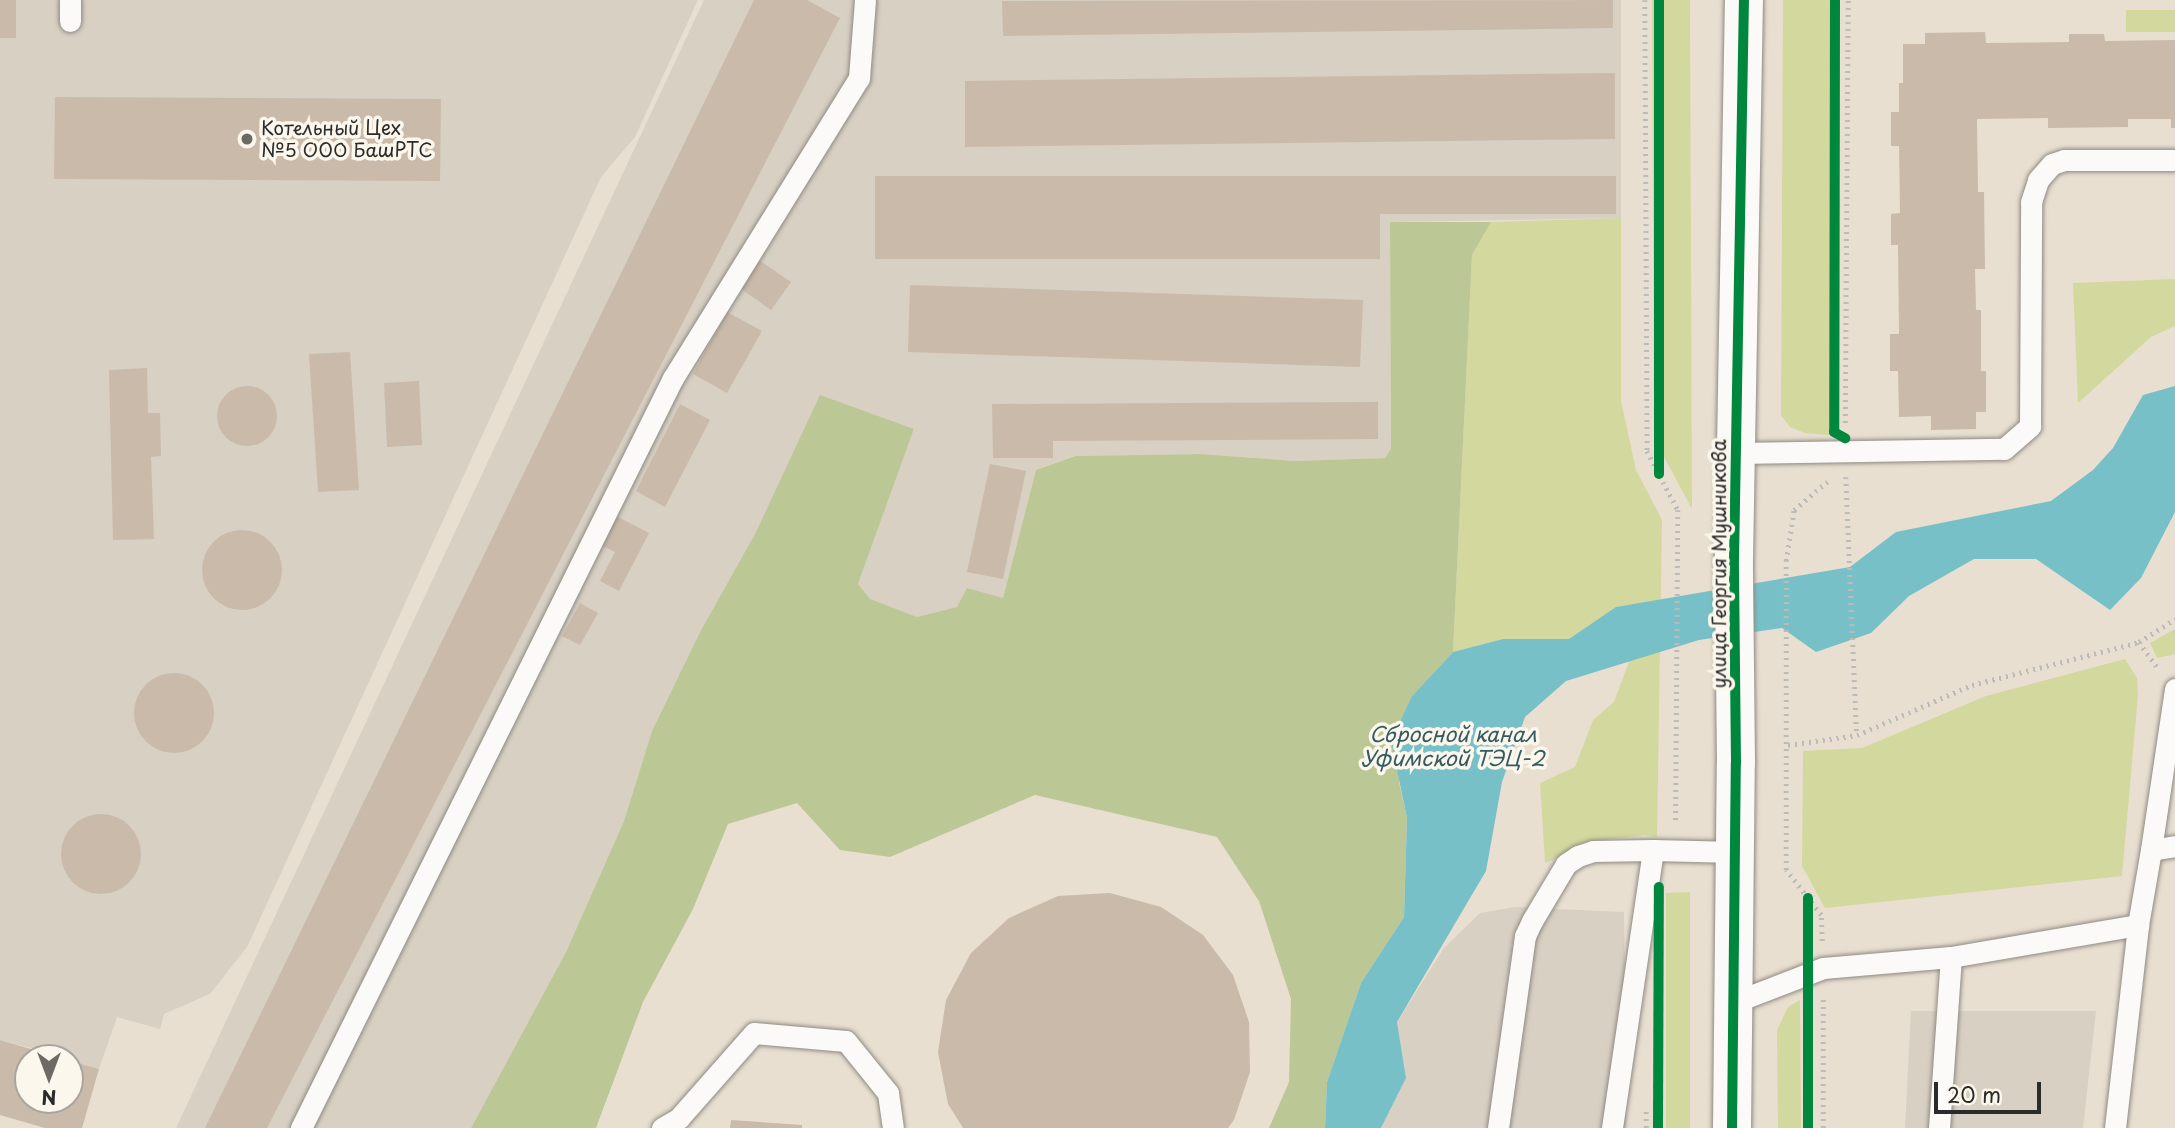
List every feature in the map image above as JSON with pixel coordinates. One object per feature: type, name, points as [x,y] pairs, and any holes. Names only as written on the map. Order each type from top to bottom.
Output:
[{"type":"street","name":"улица Георгия Мушникова","points":[[1732,1128],[1736,852],[1734,559],[1744,0]]},
{"type":"lane","points":[[302,1128],[673,379],[859,78],[865,0]]},
{"type":"lane","points":[[1737,453],[2004,449],[2030,426],[2031,202],[2038,180],[2052,164],[2064,160],[2175,160]]},
{"type":"lane","points":[[2115,1128],[2138,925],[2175,689]]},
{"type":"lane","points":[[2151,850],[2175,846]]},
{"type":"lane","points":[[1612,1128],[1653,850]]},
{"type":"lane","points":[[1498,1128],[1525,936],[1566,864],[1593,851],[1736,852]]},
{"type":"lane","points":[[1735,1002],[1815,971],[1951,957],[2138,925]]},
{"type":"lane","points":[[1939,1128],[1951,957]]},
{"type":"lane","points":[[662,1128],[679,1118],[754,1033],[846,1041],[888,1093],[893,1128]]},
{"type":"path","points":[[1645,0],[1647,451],[1678,510],[1675,850]]},
{"type":"path","points":[[1845,425],[1847,0]]},
{"type":"path","points":[[1834,432],[1835,70]]},
{"type":"path","points":[[1659,321],[1659,474]]},
{"type":"path","points":[[1845,469],[1857,735]]},
{"type":"path","points":[[1815,971],[1821,915],[1786,870],[1787,561],[1794,510],[1829,480],[1846,478]]},
{"type":"path","points":[[1787,745],[1857,735],[1972,685],[2139,642],[2175,619]]},
{"type":"path","points":[[1808,898],[1815,971],[1823,1128]]},
{"type":"path","points":[[1658,1101],[1658,1128]]},
{"type":"shaded area","points":[[0,0],[698,0],[635,137],[601,177],[247,947],[210,994],[164,1014],[160,1029],[117,1017],[99,1069],[84,1065],[84,1044],[16,1044],[0,1040]]},
{"type":"shaded area","points":[[704,0],[1621,0],[1621,218],[1390,222],[1391,449],[1385,458],[1295,461],[1200,454],[1074,456],[1036,470],[1003,598],[917,617],[870,600],[858,584],[914,429],[756,532],[700,632],[652,731],[624,821],[566,952],[471,1128],[176,1128]]},
{"type":"shaded area","points":[[1515,907],[1624,912],[1626,1128],[1381,1128],[1406,1078],[1397,1022],[1444,948],[1480,913]]},
{"type":"shaded area","points":[[1911,1011],[2096,1011],[2083,1128],[1905,1128]]},
{"type":"green space","points":[[1652,0],[1690,0],[1692,509],[1664,457],[1654,447]]},
{"type":"green space","points":[[1783,0],[1840,0],[1839,436],[1805,433],[1790,427],[1781,415]]},
{"type":"green space","points":[[2126,10],[2175,10],[2175,32],[2126,32]]},
{"type":"green space","points":[[1621,218],[1621,401],[1636,470],[1662,520],[1657,837],[1645,835],[1597,841],[1545,863],[1540,783],[1575,767],[1593,720],[1614,702],[1629,662],[1599,619],[1569,639],[1503,639],[1453,652],[1472,255],[1491,222]]},
{"type":"green space","points":[[1390,222],[1491,222],[1472,255],[1453,652],[1412,696],[1399,782],[1407,818],[1404,917],[1361,983],[1327,1082],[1325,1128],[1269,1128],[1289,1082],[1291,999],[1259,901],[1217,837],[1035,795],[890,857],[840,850],[797,803],[728,824],[693,909],[643,1002],[596,1128],[471,1128],[566,952],[624,821],[652,731],[700,632],[756,532],[820,395],[914,429],[858,584],[870,599],[917,617],[957,607],[967,588],[1003,598],[1036,470],[1075,456],[1200,454],[1295,461],[1385,458],[1391,449]]},
{"type":"green space","points":[[2175,279],[2175,326],[2151,337],[2078,403],[2073,283]]},
{"type":"green space","points":[[2175,629],[2175,654],[2157,658],[2150,643]]},
{"type":"green space","points":[[2125,659],[2137,678],[2138,695],[2122,876],[1825,908],[1802,866],[1803,751],[1862,748],[1986,696]]},
{"type":"green space","points":[[1690,892],[1690,1128],[1666,1128],[1666,893]]},
{"type":"green space","points":[[1800,1000],[1801,1128],[1778,1128],[1777,1030],[1788,1007]]},
{"type":"water","name":"Сбросной канал Уфимской ТЭЦ-2","points":[[2175,386],[2175,512],[2141,578],[2110,610],[2036,559],[1974,559],[1909,596],[1871,633],[1816,652],[1782,628],[1699,640],[1566,681],[1525,717],[1502,782],[1486,871],[1397,1022],[1406,1078],[1381,1128],[1325,1128],[1327,1082],[1361,983],[1404,917],[1407,818],[1391,741],[1412,696],[1453,652],[1503,639],[1569,639],[1616,607],[1850,567],[1896,532],[2051,501],[2093,470],[2113,448],[2143,395]]},
{"type":"building","points":[[0,0],[16,0],[16,38],[0,38]]},
{"type":"building","points":[[754,0],[807,0],[840,18],[267,1128],[205,1128]]},
{"type":"building","points":[[1613,0],[1613,28],[1003,36],[1002,1]]},
{"type":"building","points":[[1985,32],[1986,43],[2069,42],[2069,34],[2104,34],[2105,41],[2175,40],[2175,128],[2171,128],[2171,119],[2128,119],[2128,127],[2048,128],[2048,118],[1977,119],[1978,192],[1984,192],[1985,269],[1975,269],[1976,310],[1981,310],[1981,371],[1986,371],[1986,412],[1976,412],[1976,429],[1931,430],[1931,416],[1899,417],[1898,371],[1890,371],[1890,334],[1899,334],[1898,245],[1891,245],[1891,214],[1900,213],[1899,146],[1891,146],[1891,112],[1899,112],[1899,83],[1903,83],[1903,44],[1925,44],[1925,33]]},
{"type":"building","points":[[1615,73],[1615,139],[965,147],[965,81]]},
{"type":"building","name":"Котельный Цех №5 ООО БашРТС","points":[[55,97],[441,99],[440,181],[54,179]]},
{"type":"building","points":[[875,176],[1616,176],[1616,214],[1380,214],[1380,259],[875,259]]},
{"type":"building","points":[[760,261],[791,282],[771,310],[741,289]]},
{"type":"building","points":[[910,285],[1363,300],[1360,367],[908,352]]},
{"type":"building","points":[[727,312],[762,331],[727,393],[693,374]]},
{"type":"building","points":[[350,352],[359,490],[318,492],[309,354]]},
{"type":"building","points":[[147,368],[148,413],[160,413],[161,456],[151,457],[154,539],[113,540],[109,370]]},
{"type":"building","points":[[419,381],[422,445],[387,447],[384,383]]},
{"type":"building","points":[[247,386],[264,391],[272,399],[277,416],[272,433],[264,441],[247,446],[230,441],[222,433],[217,416],[222,399],[230,391]]},
{"type":"building","points":[[1378,402],[1378,439],[1053,441],[1053,458],[993,458],[992,404]]},
{"type":"building","points":[[680,404],[710,420],[665,507],[636,491]]},
{"type":"building","points":[[990,464],[1026,471],[1003,579],[967,572]]},
{"type":"building","points":[[614,515],[649,533],[619,591],[600,581],[615,552],[599,544]]},
{"type":"building","points":[[242,530],[257,533],[270,542],[279,555],[282,570],[279,585],[270,598],[257,607],[242,610],[227,607],[214,598],[205,585],[202,570],[205,555],[214,542],[227,533]]},
{"type":"building","points":[[580,603],[598,613],[580,645],[562,636]]},
{"type":"building","points":[[174,673],[189,676],[202,685],[211,698],[214,713],[211,728],[202,741],[189,750],[174,753],[159,750],[146,741],[137,728],[134,713],[137,698],[146,685],[159,676]]},
{"type":"building","points":[[101,814],[116,817],[129,826],[138,839],[141,854],[138,869],[129,882],[116,891],[101,894],[86,891],[73,882],[64,869],[61,854],[64,839],[73,826],[86,817]]},
{"type":"building","points":[[1110,893],[1161,907],[1203,935],[1233,975],[1249,1022],[1250,1072],[1234,1120],[1228,1128],[963,1128],[948,1104],[938,1052],[946,1000],[971,953],[1009,918],[1058,896]]},
{"type":"building","points":[[0,1040],[14,1044],[14,1114],[84,1114],[84,1065],[99,1069],[82,1128],[45,1128],[0,1115]]},
{"type":"building","points":[[731,1120],[802,1125],[802,1128],[730,1128]]},
{"type":"cycle path","points":[[1659,0],[1659,474]]},
{"type":"cycle path","points":[[1732,1128],[1736,763],[1734,559],[1744,0]]},
{"type":"cycle path","points":[[1835,0],[1834,432],[1845,438]]},
{"type":"cycle path","points":[[1658,1128],[1659,887]]},
{"type":"cycle path","points":[[1808,898],[1808,1128]]},
{"type":"place","name":"Котельный Цех №5 ООО БашРТС","points":[[247,139]]}]
